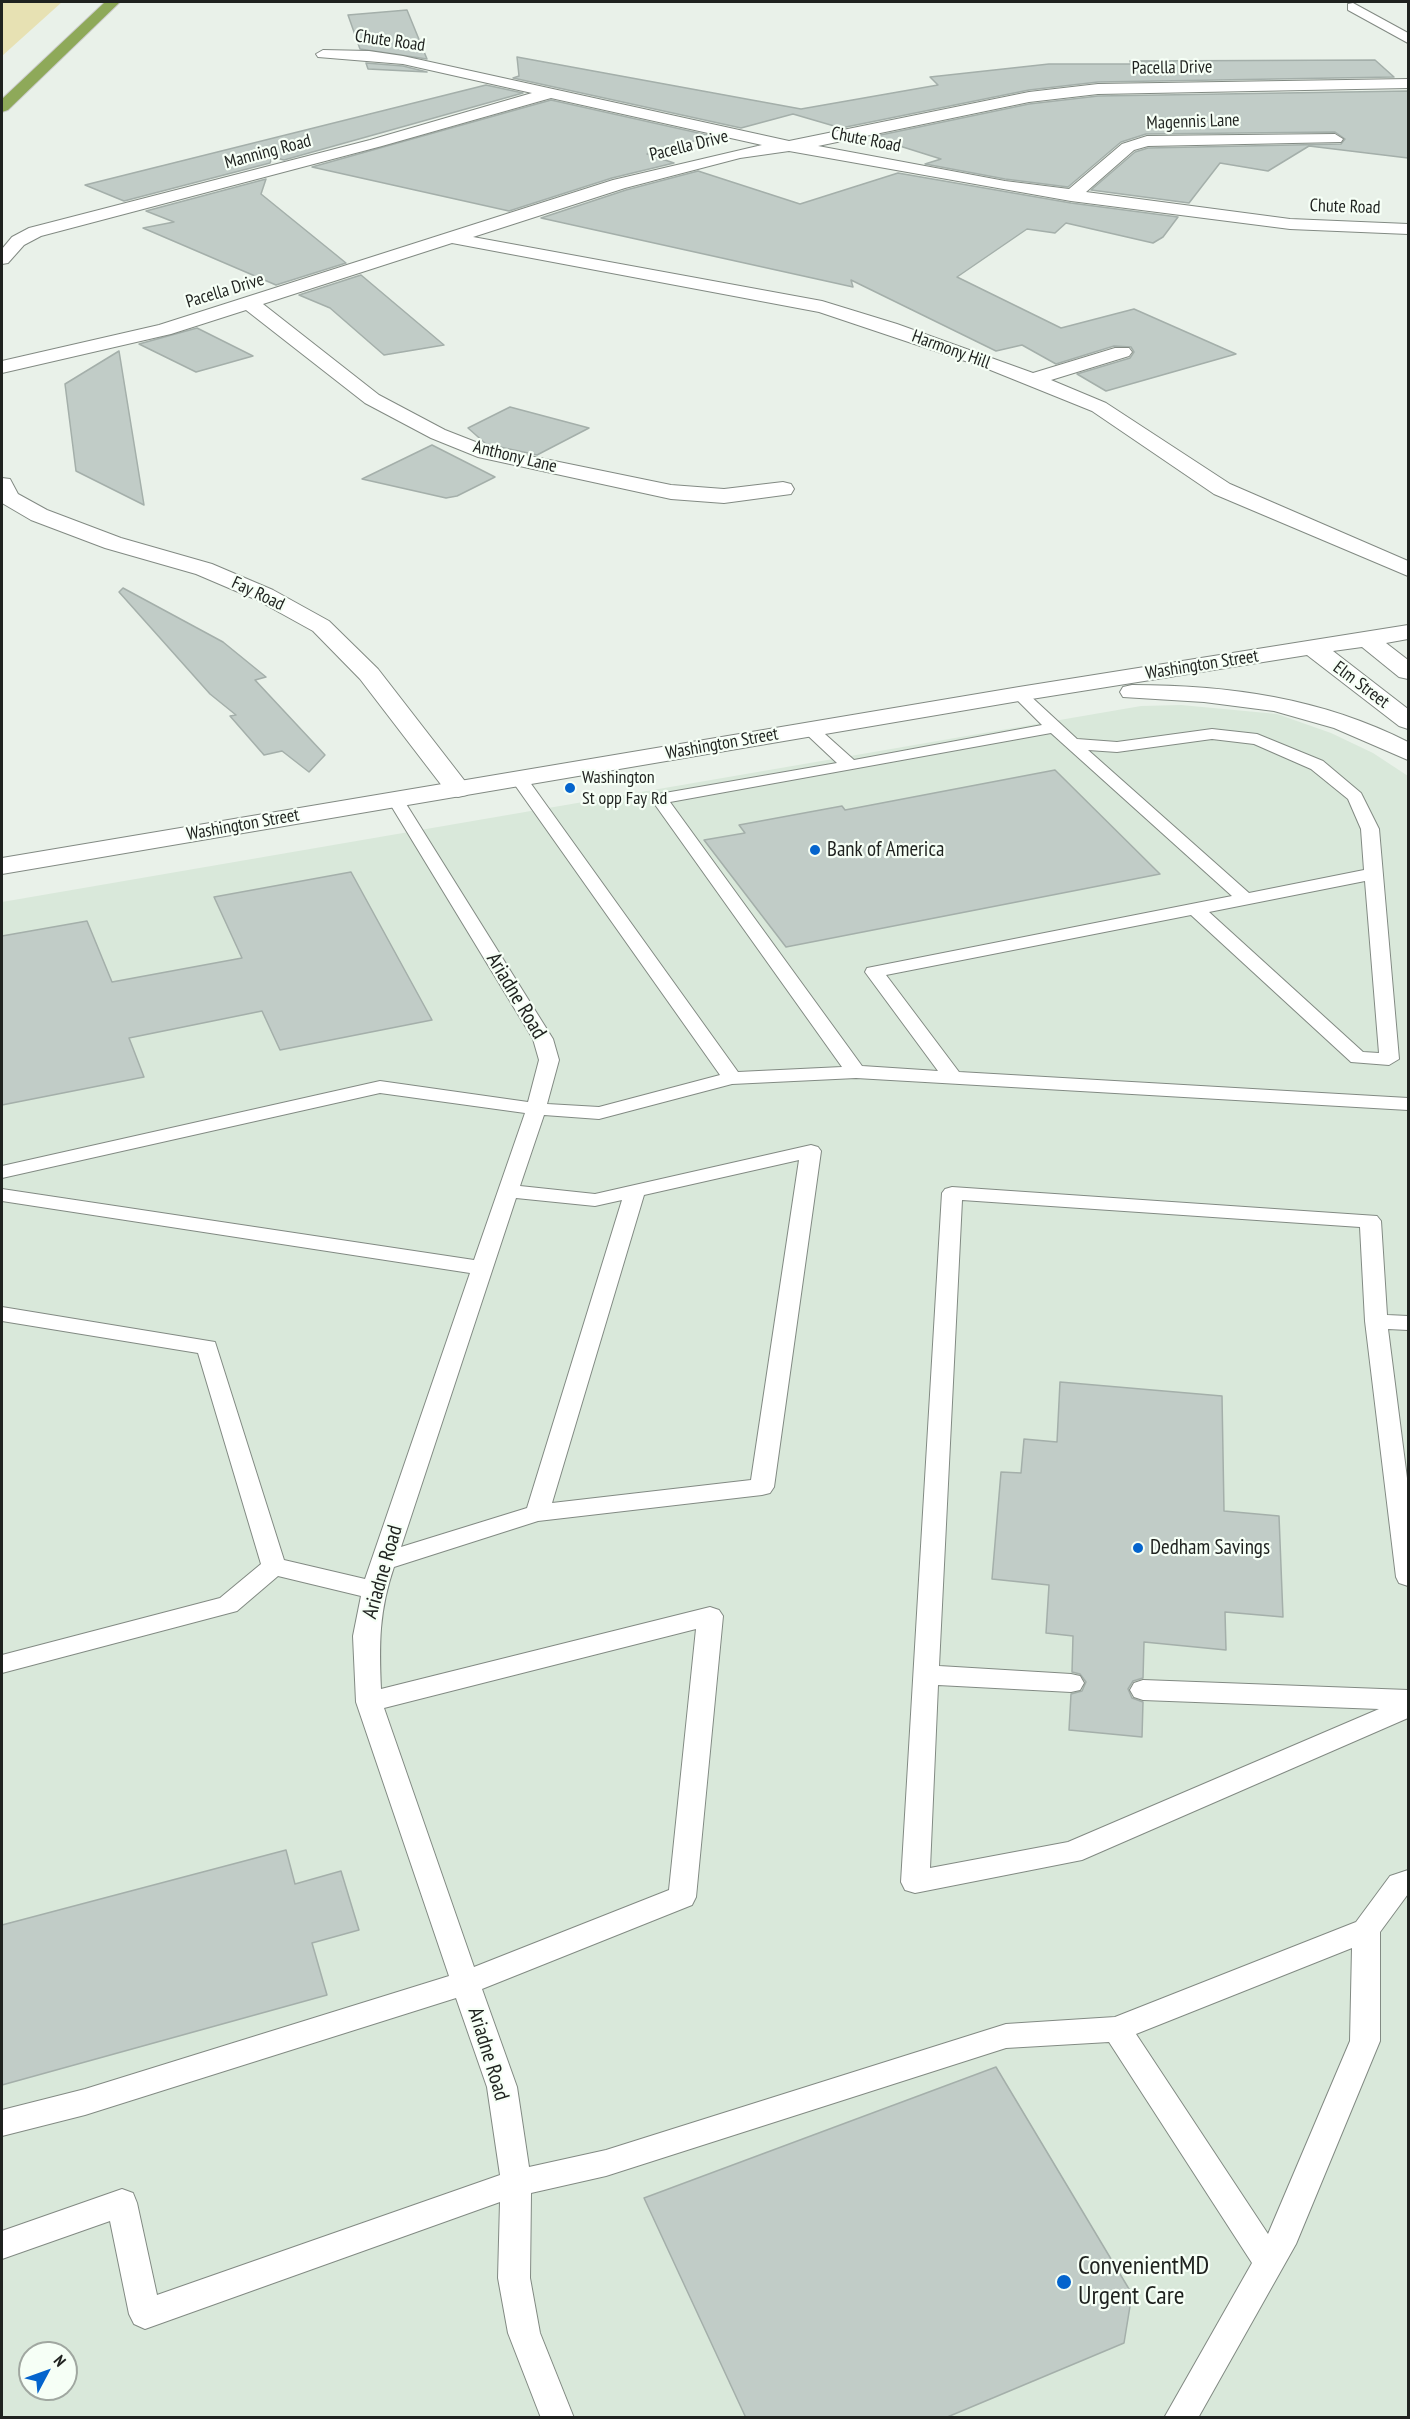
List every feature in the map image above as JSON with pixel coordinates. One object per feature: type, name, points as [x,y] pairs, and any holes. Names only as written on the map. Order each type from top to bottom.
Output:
[{"type":"highway","points":[[2,107],[113,2]]},
{"type":"street","points":[[1353,7],[1408,39]]},
{"type":"street","name":"Chute Road","points":[[323,54],[369,55],[403,60],[789,146],[1005,186],[1290,224],[1408,229]]},
{"type":"street","name":"Pacella Drive","points":[[2,367],[164,330],[251,304],[619,184],[739,153],[789,146],[1029,97],[1098,89],[1408,84]]},
{"type":"street","name":"Manning Road","points":[[2,259],[18,241],[35,232],[376,143],[551,93]]},
{"type":"street","name":"Magennis Lane","points":[[1071,196],[1128,147],[1147,141],[1335,139]]},
{"type":"street","name":"Harmony Hill","points":[[455,238],[822,307],[890,328],[1099,407],[1222,489],[1408,569]]},
{"type":"street","name":"Anthony Lane","points":[[251,304],[372,399],[438,434],[485,453],[671,492],[724,496],[783,489]]},
{"type":"street","points":[[1032,380],[1122,352]]},
{"type":"street","name":"Fay Road","points":[[2,484],[10,498],[39,515],[113,543],[204,569],[265,595],[321,626],[369,674],[458,789]]},
{"type":"street","name":"Washington Street","points":[[2,866],[1019,694],[1408,632]]},
{"type":"street","name":"Elm Street","points":[[1367,639],[1408,672]]},
{"type":"street","name":"Elm Street","points":[[1313,648],[1408,721]]},
{"type":"street","points":[[1019,694],[1147,692],[1241,698],[1280,704],[1357,725],[1408,752]]},
{"type":"lane","points":[[1019,694],[1051,728],[1072,744],[1245,899]]},
{"type":"lane","points":[[856,1072],[659,799],[1051,728]]},
{"type":"lane","points":[[810,729],[850,766]]},
{"type":"lane","points":[[1072,744],[1117,747],[1212,734],[1257,739],[1317,765],[1355,797],[1370,829],[1389,1059],[1358,1058],[1195,909]]},
{"type":"lane","points":[[518,778],[732,1078]]},
{"type":"lane","name":"Ariadne Road","points":[[395,799],[543,1039],[549,1060],[536,1109],[509,1191],[374,1590],[366,1636],[369,1702],[502,2086],[516,2183],[514,2278],[524,2333],[558,2418]]},
{"type":"lane","points":[[953,1077],[874,972],[1373,874]]},
{"type":"lane","points":[[2,1172],[380,1087],[536,1109],[598,1113],[732,1078],[856,1072],[1408,1104]]},
{"type":"lane","points":[[384,1561],[537,1513],[762,1487],[811,1151],[595,1200],[509,1191]]},
{"type":"lane","points":[[537,1513],[635,1191]]},
{"type":"lane","points":[[1408,1577],[1376,1321],[1370,1221],[952,1193],[915,1882],[1072,1852],[1408,1707]]},
{"type":"lane","points":[[2,1196],[483,1268]]},
{"type":"lane","points":[[2,1314],[207,1347],[274,1566]]},
{"type":"lane","points":[[1376,1321],[1408,1323]]},
{"type":"lane","points":[[274,1566],[374,1590]]},
{"type":"lane","points":[[2,1664],[228,1605],[274,1566]]},
{"type":"lane","points":[[2,2123],[85,2102],[465,1983],[682,1897],[710,1616],[369,1702]]},
{"type":"lane","points":[[927,1675],[1071,1683]]},
{"type":"lane","points":[[1143,1690],[1408,1700]]},
{"type":"lane","points":[[2,2245],[122,2203],[145,2314],[516,2183],[606,2163],[1006,2036],[1117,2029],[1366,1930],[1400,1884],[1408,1881]]},
{"type":"lane","points":[[1180,2418],[1285,2234],[1365,2041],[1366,1930]]},
{"type":"lane","points":[[1117,2029],[1269,2262]]},
{"type":"shaded area","points":[[2,2],[62,2],[2,56]]},
{"type":"shaded area","points":[[1181,705],[1277,714],[1331,733],[1373,753],[1408,776],[1408,2417],[2,2418],[2,902],[1141,706]]},
{"type":"building","points":[[407,10],[427,59],[360,49],[348,15]]},
{"type":"building","points":[[517,57],[801,109],[938,85],[930,77],[1049,64],[1131,64],[1130,61],[1375,60],[1394,77],[1098,82],[1029,90],[841,128],[793,114],[741,128],[513,78],[519,76]]},
{"type":"building","points":[[366,63],[403,66],[427,72],[368,69]]},
{"type":"building","points":[[486,85],[523,93],[284,160],[272,157],[270,163],[124,201],[85,185]]},
{"type":"building","points":[[1408,91],[1408,158],[1309,146],[1268,171],[1220,163],[1189,203],[1091,190],[1135,152],[1148,148],[1341,144],[1345,139],[1335,132],[1146,134],[1121,142],[1068,187],[1005,179],[925,164],[941,159],[871,137],[1029,104],[1098,96]]},
{"type":"building","points":[[551,100],[712,136],[647,154],[674,163],[612,178],[509,211],[312,167]]},
{"type":"building","points":[[698,171],[800,204],[898,173],[1071,203],[1178,217],[1163,237],[1153,243],[1066,223],[1055,233],[1027,229],[957,277],[1061,328],[1134,309],[1236,354],[1106,391],[1077,374],[1130,358],[1134,352],[1131,347],[1114,346],[1056,364],[1022,345],[996,351],[851,280],[853,287],[541,218],[626,190]]},
{"type":"building","points":[[266,179],[261,194],[346,263],[276,285],[143,228],[174,222],[146,211]]},
{"type":"building","points":[[361,275],[444,345],[384,355],[330,308],[299,295]]},
{"type":"building","points":[[197,328],[253,356],[196,372],[139,344]]},
{"type":"building","points":[[119,351],[144,505],[76,471],[65,384]]},
{"type":"building","points":[[510,407],[589,428],[537,455],[486,444],[468,428]]},
{"type":"building","points":[[432,445],[495,477],[457,496],[446,498],[362,479]]},
{"type":"building","points":[[123,588],[223,642],[266,677],[255,680],[325,755],[309,772],[282,751],[264,755],[230,716],[236,715],[210,694],[119,592]]},
{"type":"building","points":[[1055,770],[1160,874],[786,947],[704,840],[745,833],[739,825],[842,806],[845,810]]},
{"type":"building","points":[[351,872],[432,1020],[280,1050],[262,1011],[129,1038],[144,1077],[2,1105],[2,936],[87,921],[112,982],[242,958],[214,897]]},
{"type":"building","name":"Dedham Savings","points":[[1060,1382],[1222,1396],[1224,1511],[1279,1516],[1283,1617],[1225,1612],[1226,1650],[1144,1642],[1143,1678],[1133,1681],[1128,1689],[1132,1698],[1143,1702],[1142,1737],[1069,1730],[1071,1694],[1082,1691],[1086,1682],[1080,1674],[1072,1672],[1073,1636],[1046,1633],[1049,1585],[992,1579],[1001,1472],[1021,1473],[1024,1439],[1057,1442]]},
{"type":"building","points":[[286,1850],[295,1884],[341,1871],[359,1930],[312,1943],[327,1995],[2,2085],[2,1925]]},
{"type":"building","points":[[996,2067],[1132,2294],[1124,2343],[945,2418],[746,2418],[644,2198]]},
{"type":"place","name":"Washington St opp Fay Rd","points":[[570,788]]},
{"type":"place","name":"Bank of America","points":[[815,850]]},
{"type":"place","name":"Dedham Savings","points":[[1138,1548]]},
{"type":"place","name":"ConvenientMD Urgent Care","points":[[1064,2282]]}]
